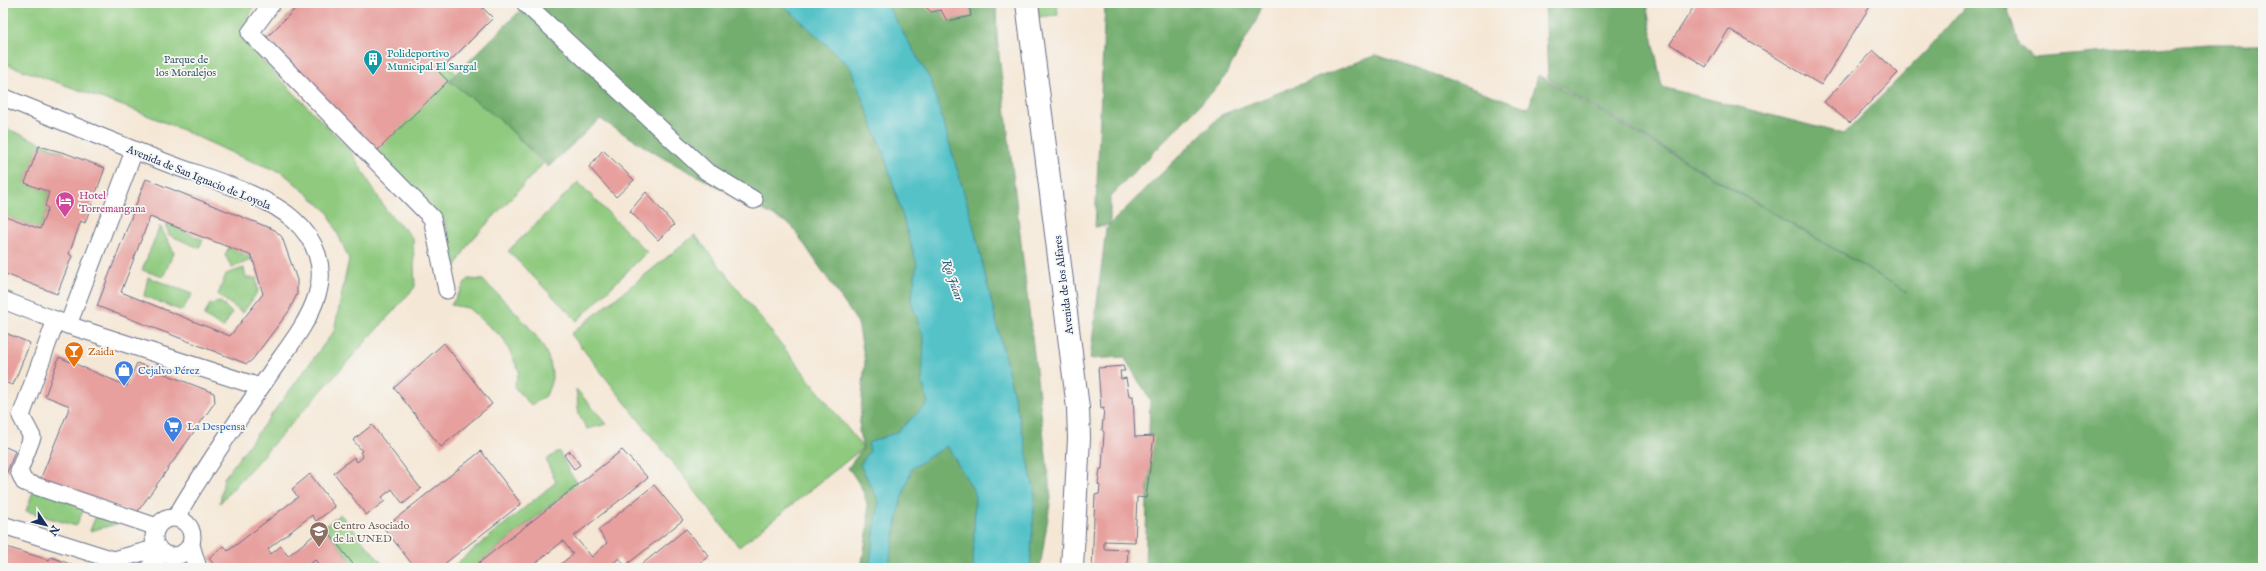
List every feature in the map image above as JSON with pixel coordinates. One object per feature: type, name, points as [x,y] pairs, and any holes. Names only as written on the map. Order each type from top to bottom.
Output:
[{"type":"street","points":[[272,3],[250,33],[432,218],[447,290]]},
{"type":"street","points":[[525,3],[628,101],[706,171],[754,200]]},
{"type":"street","name":"Avenida de los Alfares","points":[[1027,3],[1078,408],[1079,438],[1072,568]]},
{"type":"street","name":"Avenida de San Ignacio de Loyola","points":[[3,97],[134,151],[270,204],[295,221],[307,235],[315,248],[321,267],[321,279],[317,296],[309,314],[260,388],[210,459],[176,517]]},
{"type":"street","points":[[134,151],[21,416],[32,437],[19,471],[24,482],[157,527]]},
{"type":"street","points":[[3,300],[62,322],[260,388]]},
{"type":"street","points":[[166,556],[154,538],[157,527],[165,519],[176,517],[181,518],[190,526],[193,536],[191,545],[198,568]]},
{"type":"street","points":[[3,524],[114,560],[180,556],[191,545]]},
{"type":"street","points":[[149,568],[166,556]]},
{"type":"green space","name":"Parque de los Moralejos","points":[[3,3],[254,3],[242,40],[350,150],[386,210],[413,238],[415,287],[220,503],[224,478],[334,331],[349,259],[328,212],[283,173],[241,157],[137,111],[3,63]]},
{"type":"green space","points":[[301,3],[478,3],[493,18],[447,64],[543,164],[469,243],[453,271],[445,221],[265,39]]},
{"type":"green space","points":[[528,3],[996,3],[997,38],[1051,498],[1040,568],[861,568],[868,527],[867,505],[864,493],[848,468],[863,448],[859,432],[865,361],[858,323],[791,225],[663,158],[600,119],[548,167],[503,122],[449,81]]},
{"type":"green space","points":[[1038,3],[1057,3],[1058,15],[1038,17]]},
{"type":"green space","points":[[1105,3],[1263,3],[1257,19],[1221,83],[1110,197],[1110,224],[1221,115],[1376,55],[1529,108],[1538,75],[1907,292],[1548,79],[1545,3],[1646,3],[1662,87],[1844,134],[1927,50],[1968,3],[2006,3],[2019,46],[2034,58],[2208,44],[2263,44],[2263,568],[1145,568],[1150,400],[1124,357],[1090,359],[1106,229],[1110,225],[1095,227]]},
{"type":"green space","points":[[3,127],[65,153],[39,147],[25,182],[49,192],[45,206],[48,208],[40,229],[3,215]]},
{"type":"green space","points":[[578,182],[647,252],[577,321],[508,251]]},
{"type":"green space","points":[[166,223],[203,240],[199,248],[169,235]]},
{"type":"green space","points":[[160,226],[174,252],[163,277],[142,270]]},
{"type":"green space","points":[[695,235],[863,448],[739,547],[571,334]]},
{"type":"green space","points":[[229,247],[253,259],[232,268],[225,255]]},
{"type":"green space","points":[[244,268],[246,278],[256,278],[258,291],[243,313],[218,295],[226,274]]},
{"type":"green space","points":[[148,277],[192,294],[182,311],[144,296]]},
{"type":"green space","points":[[468,279],[483,280],[527,324],[545,351],[551,365],[552,380],[546,396],[531,405],[514,387],[519,371],[503,338],[468,308],[451,305]]},
{"type":"green space","points":[[221,302],[232,313],[223,328],[204,316],[210,304]]},
{"type":"green space","points":[[576,389],[607,424],[587,429],[579,415]]},
{"type":"green space","points":[[559,451],[570,473],[578,483],[475,566],[476,568],[451,568],[556,482],[546,460]]},
{"type":"green space","points":[[34,489],[85,507],[76,526],[26,511]]},
{"type":"green space","points":[[97,513],[120,523],[90,531]]},
{"type":"green space","points":[[340,514],[386,568],[356,568],[324,527]]},
{"type":"water","name":"Río Júcar","points":[[778,3],[886,3],[931,81],[972,220],[1023,434],[1035,495],[1030,568],[973,568],[975,493],[947,446],[912,468],[901,500],[888,568],[869,568],[879,501],[860,465],[870,451],[868,443],[897,432],[928,403],[922,381],[924,339],[911,301],[917,264],[884,154],[850,67],[790,11]]},
{"type":"building","name":"Polideportivo Municipal El Sargal","points":[[301,3],[478,3],[493,18],[439,72],[448,81],[377,151],[265,39]]},
{"type":"building","points":[[922,3],[969,3],[971,16],[947,21],[941,10],[931,12]]},
{"type":"building","points":[[1696,3],[1872,3],[1821,85],[1729,29],[1706,67],[1670,44]]},
{"type":"building","points":[[1873,50],[1898,73],[1850,123],[1824,102]]},
{"type":"building","name":"Hotel Torremangana","points":[[39,146],[65,153],[105,168],[85,223],[81,221],[69,254],[72,256],[57,294],[3,273],[3,215],[40,229],[48,208],[45,206],[49,192],[25,183]]},
{"type":"building","points":[[603,150],[634,180],[616,197],[589,167]]},
{"type":"building","points":[[146,179],[275,230],[282,237],[297,280],[297,294],[289,311],[252,360],[247,364],[97,306]],"holes":[[[150,217],[252,256],[263,294],[230,336],[121,292]]]},
{"type":"building","points":[[646,192],[674,225],[658,240],[630,211]]},
{"type":"building","points":[[3,332],[30,343],[13,385],[3,382]]},
{"type":"building","points":[[444,343],[492,404],[441,447],[394,388]]},
{"type":"building","points":[[59,357],[127,386],[137,363],[214,393],[215,402],[136,514],[40,480],[70,406],[45,396]]},
{"type":"building","points":[[1123,366],[1125,371],[1120,371],[1121,379],[1126,378],[1129,396],[1133,396],[1135,437],[1154,436],[1146,498],[1137,497],[1135,542],[1104,541],[1104,549],[1128,550],[1127,568],[1092,568],[1095,495],[1099,494],[1100,486],[1098,484],[1100,469],[1102,469],[1104,432],[1102,430],[1104,408],[1101,409],[1098,368]]},
{"type":"building","points":[[372,425],[421,489],[403,504],[392,489],[382,497],[385,501],[366,515],[334,473],[354,457],[357,462],[363,457],[360,452],[362,451],[353,440]]},
{"type":"building","points":[[3,446],[15,451],[3,483]]},
{"type":"building","points":[[622,450],[648,478],[574,536],[592,557],[607,543],[598,530],[654,485],[683,520],[625,566],[619,558],[608,568],[556,568],[573,554],[563,541],[530,568],[476,568],[475,566]]},
{"type":"building","points":[[481,451],[521,504],[439,568],[415,568],[384,528]]},
{"type":"building","points":[[570,451],[580,465],[574,469],[564,455]]},
{"type":"building","points":[[310,474],[335,507],[316,521],[312,515],[268,549],[271,554],[281,546],[288,556],[324,527],[356,568],[322,568],[315,560],[305,568],[216,568],[209,558],[224,546],[228,551],[298,497],[292,489]]},
{"type":"building","points":[[686,529],[709,556],[693,568],[637,568]]},
{"type":"building","points":[[3,546],[49,560],[51,557],[81,568],[3,568]]},
{"type":"place","name":"Polideportivo Municipal El Sargal","points":[[373,76]]},
{"type":"place","name":"Hotel Torremangana","points":[[65,218]]},
{"type":"place","name":"Zaida","points":[[74,368]]},
{"type":"place","name":"Cejalvo Pérez","points":[[124,387]]},
{"type":"place","name":"La Despensa","points":[[173,443]]},
{"type":"place","name":"Centro Asociado de la UNED","points":[[319,548]]}]
